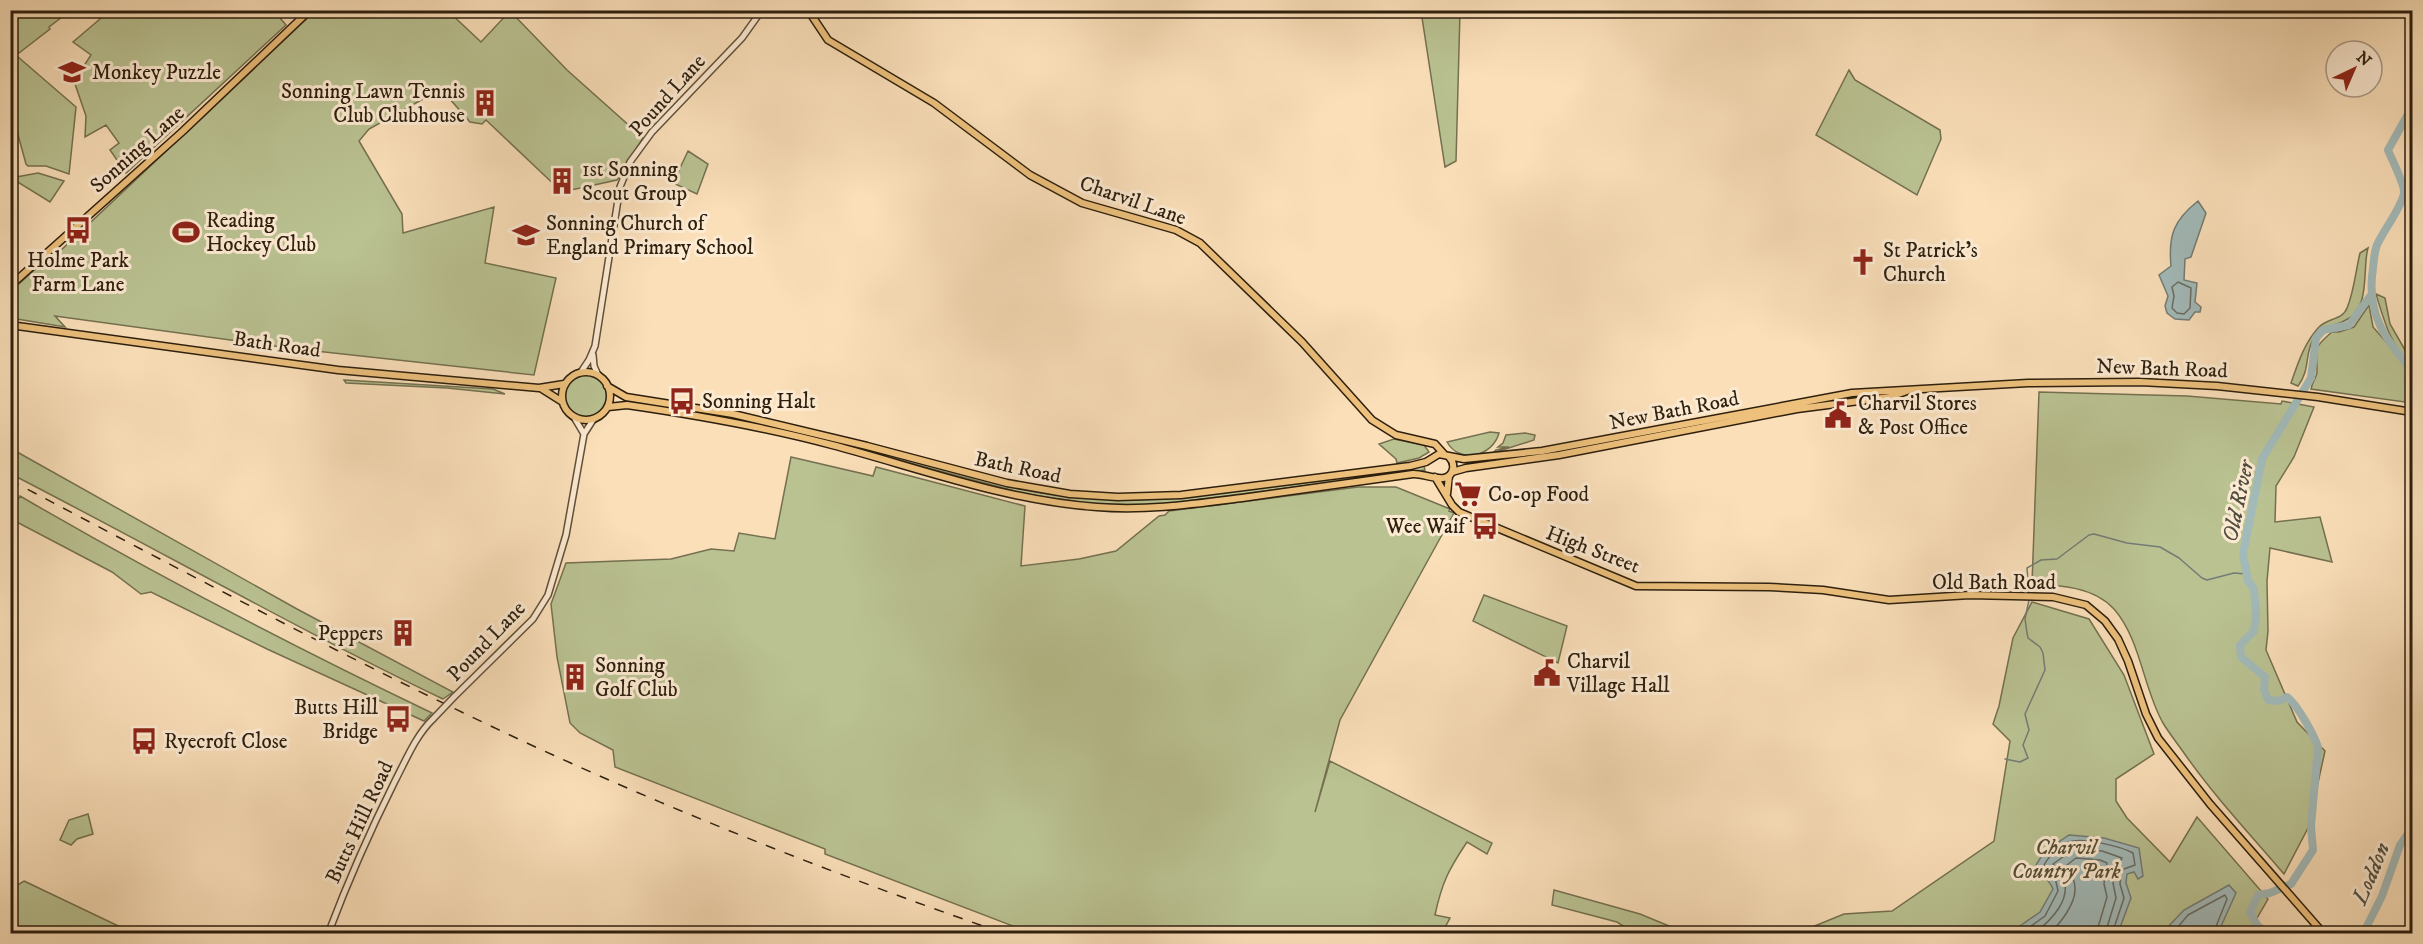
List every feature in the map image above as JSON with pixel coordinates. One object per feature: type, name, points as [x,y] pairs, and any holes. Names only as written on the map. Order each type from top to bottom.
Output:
[{"type":"main road","name":"Sonning Lane","points":[[10,286],[183,131],[310,10]]},
{"type":"main road","name":"Charvil Lane","points":[[808,10],[828,40],[934,103],[1030,175],[1082,203],[1176,230],[1200,243],[1302,342],[1372,420],[1396,435],[1435,444],[1445,454]]},
{"type":"main road","name":"Bath Road","points":[[10,325],[348,371],[539,388],[564,384]]},
{"type":"main road","points":[[589,371],[598,375],[607,386],[611,398],[608,407],[586,422],[575,419],[561,401],[564,384],[581,372],[589,371]]},
{"type":"main road","name":"New Bath Road","points":[[1445,454],[1464,459],[1531,452],[1618,438],[1811,399],[1877,391],[1990,385],[2097,382],[2176,384],[2276,392],[2412,412]]},
{"type":"main road","name":"Bath Road","points":[[607,386],[626,397],[697,407],[848,441],[1006,483],[1084,496],[1181,495],[1410,466],[1445,454]]},
{"type":"main road","name":"Bath Road","points":[[539,388],[561,401]]},
{"type":"main road","name":"New Bath Road","points":[[1450,474],[1466,468],[1559,455],[1797,409],[1890,397],[1908,391]]},
{"type":"main road","name":"Bath Road","points":[[608,407],[623,405],[696,416],[806,438],[1036,499],[1098,507],[1137,509],[1165,507],[1417,474],[1442,479],[1450,474]]},
{"type":"main road","points":[[696,416],[697,407]]},
{"type":"main road","points":[[1428,442],[1431,458],[1429,469],[1434,477]]},
{"type":"main road","points":[[1445,454],[1453,463],[1447,494]]},
{"type":"main road","name":"High Street","points":[[1434,477],[1455,508],[1477,521],[1636,586],[1743,587]]},
{"type":"main road","name":"Old Bath Road","points":[[1743,587],[1823,590],[1889,600],[1970,595],[2034,596],[2070,599],[2086,605],[2105,621],[2118,639],[2146,714],[2158,738],[2210,804],[2285,892],[2324,933]]},
{"type":"street","name":"Pound Lane","points":[[581,372],[592,353],[598,332],[620,187],[630,162],[652,132],[742,38],[762,10]]},
{"type":"street","name":"Pound Lane","points":[[592,353],[598,375]]},
{"type":"street","points":[[575,419],[584,435]]},
{"type":"street","name":"Pound Lane","points":[[424,728],[533,619],[548,596],[566,535],[584,435],[592,420]]},
{"type":"street","name":"Butts Hill Road","points":[[328,933],[366,838],[424,728]]},
{"type":"green space","points":[[10,11],[70,11],[19,53],[11,42]]},
{"type":"green space","points":[[94,11],[274,11],[286,25],[126,173],[110,150],[119,143],[106,125],[85,137],[86,116],[74,81],[91,55],[73,42],[100,19]]},
{"type":"green space","points":[[315,11],[448,11],[481,42],[510,11],[567,70],[643,138],[617,180],[562,192],[486,120],[482,124],[470,122],[441,89],[369,129],[359,141],[402,214],[403,233],[494,207],[485,263],[556,278],[534,375],[297,349],[55,316],[65,327],[11,318],[10,292],[40,265],[41,269]]},
{"type":"green space","points":[[1421,11],[1460,11],[1456,161],[1445,167]]},
{"type":"green space","points":[[10,50],[76,107],[69,174],[46,166],[26,164],[11,109]]},
{"type":"green space","points":[[1849,70],[1855,80],[1940,130],[1941,139],[1917,195],[1816,135]]},
{"type":"green space","points":[[688,151],[708,164],[697,194],[673,183]]},
{"type":"green space","points":[[38,173],[64,181],[50,202],[11,178]]},
{"type":"green space","points":[[2368,248],[2364,288],[2359,307],[2354,315],[2317,334],[2309,349],[2302,380],[2298,386],[2291,383],[2302,354],[2313,334],[2325,322],[2345,312],[2360,253]]},
{"type":"green space","points":[[2376,294],[2385,298],[2390,324],[2412,362],[2412,367],[2393,341]]},
{"type":"green space","points":[[2369,305],[2373,327],[2412,372],[2412,403],[2311,389],[2317,372],[2318,346],[2332,332],[2354,327]]},
{"type":"green space","points":[[586,375],[601,381],[607,396],[601,411],[586,417],[571,411],[565,396],[571,381]]},
{"type":"green space","points":[[344,380],[493,389],[505,394],[447,388],[346,383]]},
{"type":"green space","points":[[2039,392],[2187,396],[2281,404],[2282,401],[2314,407],[2294,457],[2276,486],[2275,522],[2320,517],[2332,562],[2270,548],[2267,581],[2266,650],[2297,722],[2325,751],[2308,828],[2284,874],[2232,815],[2165,727],[2156,709],[2130,635],[2114,609],[2097,596],[2087,592],[2054,585],[2032,584]]},
{"type":"green space","points":[[700,411],[887,454],[1007,486],[1042,493],[1093,498],[1138,500],[1180,497],[1424,466],[1425,470],[1156,505],[1092,504],[1026,494],[816,438],[700,414]]},
{"type":"green space","points":[[1490,432],[1499,433],[1496,441],[1476,455],[1460,454],[1447,442]]},
{"type":"green space","points":[[1525,433],[1535,435],[1534,440],[1493,453],[1509,447],[1498,447],[1503,443],[1506,435]]},
{"type":"green space","points":[[1394,439],[1424,445],[1429,452],[1419,458],[1397,463],[1396,459],[1379,444]]},
{"type":"green space","points":[[10,448],[297,609],[453,692],[443,699],[388,672],[11,474]]},
{"type":"green space","name":"Sonning Golf Club","points":[[791,457],[873,476],[876,467],[1025,506],[1021,566],[1079,559],[1116,551],[1159,516],[1169,511],[1358,487],[1396,487],[1450,509],[1449,511],[1454,513],[1340,720],[1315,812],[1330,761],[1492,843],[1487,854],[1467,842],[1451,868],[1440,893],[1435,915],[1450,918],[1442,933],[1031,933],[825,854],[825,849],[615,767],[613,750],[580,733],[570,723],[557,657],[551,604],[566,563],[671,559],[711,549],[734,551],[739,533],[775,539]]},
{"type":"green space","points":[[20,496],[224,609],[432,713],[424,721],[267,649],[151,592],[141,594],[112,572],[11,519],[11,504],[14,507]]},
{"type":"green space","points":[[1484,595],[1567,626],[1558,663],[1473,621]]},
{"type":"green space","name":"Charvil Country Park","points":[[2032,602],[2089,619],[2124,675],[2154,754],[2116,779],[2116,801],[2127,818],[2170,862],[2197,817],[2268,899],[2253,925],[2244,933],[1795,934],[1844,914],[1892,911],[1994,841],[2010,741],[1993,724],[2013,638]]},
{"type":"green space","points":[[88,814],[93,834],[77,839],[71,845],[60,840],[69,820]]},
{"type":"green space","points":[[24,881],[133,933],[11,933],[11,889]]},
{"type":"green space","points":[[1554,890],[1640,914],[1686,933],[1634,933],[1617,922],[1552,905]]},
{"type":"water","points":[[2198,201],[2206,213],[2191,257],[2185,259],[2184,280],[2197,283],[2195,302],[2201,307],[2200,312],[2195,312],[2189,320],[2175,319],[2167,313],[2165,306],[2168,296],[2159,275],[2171,266],[2170,255],[2174,229],[2183,215]]},
{"type":"water","name":"Charvil Country Park","points":[[2069,835],[2104,838],[2139,848],[2143,876],[2138,879],[2134,872],[2127,874],[2126,883],[2131,898],[2118,933],[2010,933],[2040,912],[2053,889],[2036,865],[2044,852]]},
{"type":"water","points":[[2229,885],[2236,893],[2218,933],[2162,933],[2184,910]]},
{"type":"waterway","name":"Loddon","points":[[2412,107],[2388,150],[2404,193],[2400,205],[2376,248],[2372,284],[2372,298],[2379,324],[2393,347],[2412,370]]},
{"type":"waterway","name":"Old River","points":[[2268,934],[2257,925],[2250,912],[2258,895],[2270,893],[2291,884],[2313,850],[2311,826],[2318,747],[2296,706],[2287,697],[2279,701],[2268,700],[2264,689],[2265,677],[2241,657],[2240,645],[2254,631],[2256,614],[2254,589],[2248,581],[2243,554],[2262,459],[2311,378],[2316,338],[2323,330],[2349,325],[2371,295]]},
{"type":"waterway","name":"Loddon","points":[[2412,453],[2409,460],[2412,464]]},
{"type":"waterway","points":[[2029,595],[2027,568],[2041,560],[2057,559],[2089,535],[2094,534],[2127,543],[2160,547],[2179,558],[2207,580],[2234,573],[2246,574]]},
{"type":"waterway","points":[[2005,759],[2020,762],[2028,758],[2023,745],[2029,730],[2025,714],[2045,670],[2040,647],[2028,638],[2025,619],[2029,600]]},
{"type":"waterway","name":"Loddon","points":[[2412,804],[2410,809],[2412,812]]},
{"type":"waterway","name":"Loddon","points":[[2363,934],[2382,896],[2400,845],[2412,828]]},
{"type":"railway","points":[[10,480],[312,638],[558,757],[748,838],[877,888],[1006,934]]},
{"type":"place","name":"Monkey Puzzle","points":[[72,72]]},
{"type":"place","name":"Sonning Lawn Tennis Club Clubhouse","points":[[485,103]]},
{"type":"place","name":"1st Sonning Scout Group","points":[[562,181]]},
{"type":"place","name":"Holme Park Farm Lane","points":[[78,230]]},
{"type":"place","name":"Reading Hockey Club","points":[[186,232]]},
{"type":"place","name":"Sonning Church of England Primary School","points":[[526,235]]},
{"type":"place","name":"St Patrick's Church","points":[[1863,262]]},
{"type":"place","name":"Sonning Halt","points":[[682,401]]},
{"type":"place","name":"Charvil Stores & Post Office","points":[[1838,415]]},
{"type":"place","name":"Co-op Food","points":[[1468,494]]},
{"type":"place","name":"Wee Waif","points":[[1485,526]]},
{"type":"place","name":"Peppers","points":[[403,633]]},
{"type":"place","name":"Charvil Village Hall","points":[[1547,673]]},
{"type":"place","name":"Sonning Golf Club","points":[[575,677]]},
{"type":"place","name":"Butts Hill Bridge","points":[[398,719]]},
{"type":"place","name":"Ryecroft Close","points":[[144,741]]}]
